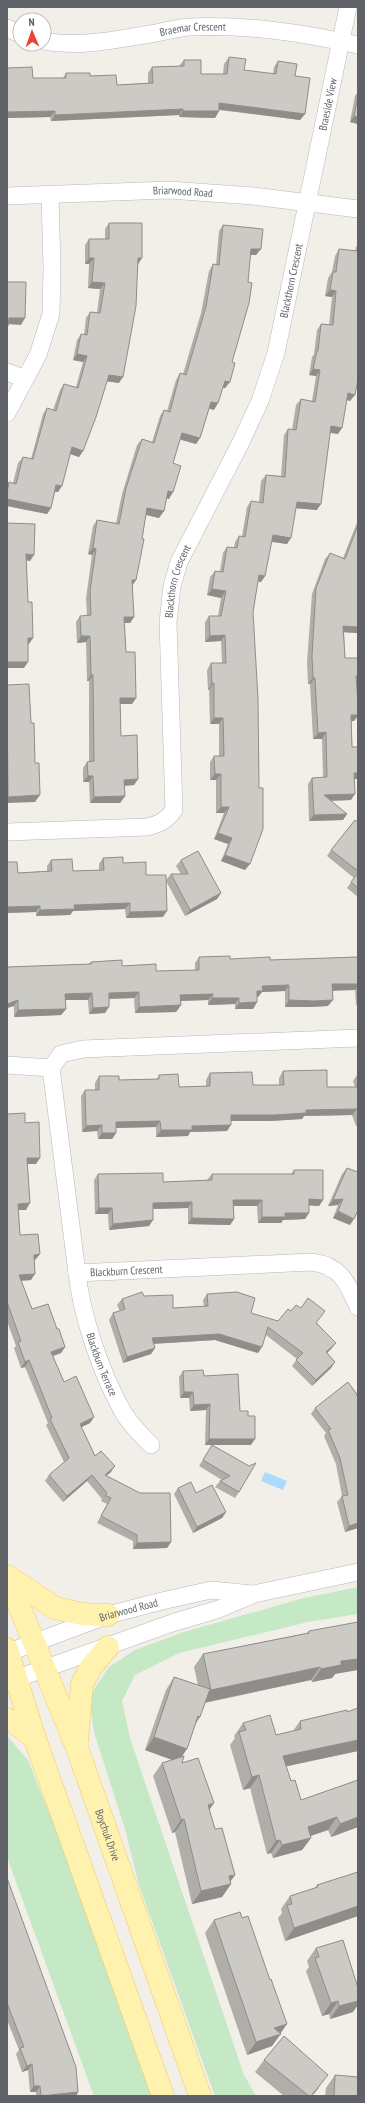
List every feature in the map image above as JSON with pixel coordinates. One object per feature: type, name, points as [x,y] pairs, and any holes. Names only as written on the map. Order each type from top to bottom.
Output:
[{"type":"main road","points":[[7,1576],[56,1608],[82,1614],[108,1615]]},
{"type":"main road","name":"Boychuk Drive","points":[[7,1576],[77,1748],[200,2096]]},
{"type":"main road","points":[[77,1748],[82,1684],[91,1667],[108,1647]]},
{"type":"main road","points":[[7,1652],[12,1680],[35,1739],[163,2096]]},
{"type":"main road","points":[[7,1719],[16,1723],[35,1739]]},
{"type":"street","name":"Braeside View","points":[[307,203],[348,7]]},
{"type":"street","name":"Braemar Crescent","points":[[52,43],[88,44],[187,27],[246,27],[294,32],[358,45]]},
{"type":"street","name":"Briarwood Road","points":[[7,196],[168,190],[358,209]]},
{"type":"street","points":[[7,413],[38,355],[51,314],[52,268],[50,195]]},
{"type":"street","name":"Blackthorn Crescent","points":[[7,832],[147,827],[159,824],[168,818],[174,810],[168,622],[172,586],[179,562],[240,444],[260,401],[276,353],[307,203]]},
{"type":"street","points":[[7,372],[25,379]]},
{"type":"street","points":[[7,1066],[50,1068],[61,1054],[83,1049],[358,1038]]},
{"type":"street","name":"Blackburn Crescent","points":[[50,1068],[78,1273],[312,1262],[326,1264],[337,1271],[345,1280],[358,1307]]},
{"type":"street","name":"Blackburn Terrace","points":[[78,1273],[80,1299],[108,1378],[124,1413],[151,1445]]},
{"type":"street","name":"Briarwood Road","points":[[12,1680],[172,1623],[219,1609],[254,1594],[358,1572]]},
{"type":"street","name":"Briarwood Road","points":[[7,1652],[108,1615],[211,1590],[254,1594]]},
{"type":"green space","points":[[358,1587],[358,1614],[308,1622],[179,1653],[135,1675],[122,1701],[130,1738],[244,2075],[256,2096],[215,2096],[139,1885],[125,1829],[94,1732],[90,1705],[93,1691],[109,1667],[135,1650],[184,1632],[304,1598]]},
{"type":"green space","points":[[7,1736],[28,1760],[162,2096],[94,2096],[7,1857]]},
{"type":"water","points":[[265,1472],[287,1481],[283,1490],[261,1481]]},
{"type":"building","points":[[229,57],[246,59],[244,70],[276,74],[278,61],[297,64],[295,76],[310,78],[305,114],[219,103],[219,111],[183,111],[183,109],[55,115],[55,111],[7,112],[7,68],[32,67],[33,78],[66,78],[66,73],[90,73],[90,76],[116,75],[117,85],[153,83],[152,67],[184,66],[184,60],[201,60],[201,74],[227,74]]},
{"type":"building","points":[[358,97],[358,117],[354,116]]},
{"type":"building","points":[[109,223],[142,223],[142,258],[138,258],[136,306],[123,377],[109,375],[96,417],[83,451],[72,447],[62,486],[56,485],[51,508],[7,499],[9,482],[16,484],[23,457],[33,459],[47,408],[56,411],[64,384],[78,388],[87,356],[77,354],[81,334],[87,335],[90,312],[100,313],[105,283],[92,282],[94,258],[89,258],[89,239],[109,239]]},
{"type":"building","points":[[223,225],[263,229],[261,249],[251,249],[248,282],[252,283],[249,303],[232,362],[235,363],[230,382],[225,381],[218,403],[211,402],[200,438],[182,433],[173,463],[181,466],[173,492],[168,491],[164,511],[147,508],[142,539],[144,539],[136,580],[132,580],[134,617],[124,617],[126,652],[135,652],[136,698],[120,698],[121,736],[137,735],[138,779],[124,780],[125,796],[94,797],[93,776],[88,776],[87,762],[94,761],[93,675],[91,675],[90,636],[81,636],[80,616],[91,615],[90,591],[96,549],[93,548],[97,520],[119,524],[126,488],[142,439],[154,443],[164,410],[170,412],[180,373],[186,375],[206,307],[213,264],[219,265]]},
{"type":"building","points":[[339,249],[358,251],[358,379],[355,395],[348,393],[342,428],[331,426],[321,504],[297,502],[291,538],[273,535],[265,576],[259,575],[253,612],[258,699],[259,788],[263,788],[263,829],[250,864],[225,855],[232,838],[218,833],[229,807],[221,807],[221,774],[215,774],[214,756],[224,756],[223,718],[214,718],[214,683],[212,684],[211,663],[226,663],[225,635],[210,636],[209,616],[221,616],[226,591],[212,589],[215,571],[223,572],[227,547],[237,548],[239,536],[245,537],[251,501],[263,503],[266,475],[285,477],[288,429],[296,430],[301,399],[315,402],[320,370],[313,369],[318,351],[321,324],[333,325],[336,291],[330,290],[333,272],[336,272]]},
{"type":"building","points":[[7,282],[26,282],[25,318],[9,318],[8,326],[7,326]]},
{"type":"building","points":[[7,523],[35,524],[34,555],[26,554],[28,602],[32,602],[33,638],[28,638],[28,662],[7,662]]},
{"type":"building","points":[[358,525],[358,627],[343,626],[345,658],[358,658],[358,676],[356,676],[358,715],[351,715],[352,747],[358,747],[358,773],[354,773],[355,794],[324,795],[347,814],[314,815],[312,778],[327,777],[326,732],[318,733],[315,678],[313,678],[312,656],[316,588],[330,553],[345,559]]},
{"type":"building","points":[[29,684],[31,723],[34,723],[35,763],[39,763],[40,795],[8,797],[7,685]]},
{"type":"building","points":[[355,820],[358,822],[358,871],[331,850]]},
{"type":"building","points":[[198,851],[221,893],[190,910],[171,874],[188,874],[181,860]]},
{"type":"building","points":[[123,857],[123,863],[146,862],[146,875],[166,875],[167,911],[130,912],[130,903],[74,905],[75,909],[40,910],[40,906],[7,907],[7,862],[17,862],[18,873],[52,871],[51,860],[72,859],[73,871],[104,870],[103,858]]},
{"type":"building","points":[[358,873],[358,888],[351,882]]},
{"type":"building","points":[[230,956],[230,959],[270,957],[270,960],[358,957],[358,984],[332,984],[333,1000],[289,1000],[289,985],[262,986],[263,991],[257,991],[257,1002],[239,1003],[239,998],[212,998],[213,994],[180,995],[181,1005],[139,1007],[139,992],[109,993],[109,1007],[93,1008],[92,993],[65,994],[66,1009],[18,1010],[18,1000],[7,1004],[7,967],[91,964],[91,962],[122,960],[122,966],[156,964],[156,971],[199,970],[199,957]]},
{"type":"building","points":[[327,1070],[327,1087],[358,1087],[358,1113],[357,1109],[306,1110],[306,1113],[274,1115],[231,1115],[231,1125],[192,1126],[192,1130],[161,1130],[160,1121],[116,1122],[116,1133],[102,1133],[102,1125],[86,1126],[85,1090],[99,1090],[99,1076],[119,1076],[119,1080],[159,1079],[159,1075],[178,1074],[179,1087],[210,1086],[210,1073],[252,1072],[253,1085],[284,1085],[283,1071]]},
{"type":"building","points":[[25,1113],[25,1123],[39,1122],[40,1158],[27,1158],[30,1203],[18,1204],[20,1235],[38,1234],[40,1254],[34,1255],[35,1274],[19,1275],[32,1309],[48,1304],[57,1329],[59,1329],[65,1347],[51,1352],[64,1382],[76,1376],[94,1417],[80,1424],[95,1456],[101,1451],[115,1466],[105,1475],[140,1493],[170,1493],[171,1542],[137,1543],[137,1535],[101,1516],[111,1498],[105,1495],[107,1493],[92,1475],[67,1496],[49,1475],[69,1458],[50,1419],[52,1418],[29,1360],[25,1362],[18,1342],[21,1341],[7,1302],[7,1114]]},
{"type":"building","points":[[347,1168],[358,1172],[358,1210],[354,1219],[338,1211],[343,1199],[333,1200]]},
{"type":"building","points":[[294,1170],[323,1170],[323,1200],[309,1199],[309,1213],[285,1213],[285,1217],[262,1217],[262,1200],[233,1200],[234,1219],[192,1218],[192,1202],[153,1203],[153,1220],[113,1224],[112,1208],[99,1208],[98,1174],[163,1173],[163,1182],[212,1180],[212,1174],[294,1174]]},
{"type":"building","points":[[142,1292],[144,1296],[173,1295],[173,1308],[208,1306],[207,1294],[237,1292],[255,1298],[251,1313],[278,1321],[288,1309],[291,1311],[296,1305],[301,1308],[308,1298],[325,1311],[316,1323],[336,1343],[326,1352],[335,1362],[316,1380],[296,1360],[303,1353],[268,1327],[262,1347],[219,1334],[152,1338],[155,1348],[127,1357],[113,1313],[125,1309],[122,1299]]},
{"type":"building","points":[[203,1370],[204,1376],[238,1374],[240,1411],[248,1411],[248,1416],[255,1416],[255,1439],[209,1439],[210,1404],[194,1405],[193,1392],[184,1392],[183,1371]]},
{"type":"building","points":[[348,1382],[358,1397],[358,1523],[349,1526],[342,1496],[348,1495],[340,1458],[328,1430],[331,1429],[315,1408]]},
{"type":"building","points":[[212,1445],[249,1466],[256,1463],[239,1492],[220,1481],[230,1476],[203,1460]]},
{"type":"building","points":[[191,1482],[196,1493],[212,1485],[226,1512],[197,1527],[178,1488]]},
{"type":"building","points":[[358,1622],[358,1659],[341,1661],[341,1665],[321,1669],[320,1667],[211,1690],[203,1654]]},
{"type":"building","points":[[174,1677],[210,1689],[200,1717],[198,1716],[187,1749],[154,1737]]},
{"type":"building","points":[[358,1708],[358,1740],[283,1756],[291,1781],[295,1780],[301,1800],[358,1780],[358,1817],[340,1824],[337,1817],[308,1827],[311,1838],[282,1845],[280,1840],[276,1841],[259,1775],[252,1777],[239,1732],[246,1730],[243,1723],[270,1715],[276,1735],[301,1729],[300,1721],[347,1710],[347,1712]]},
{"type":"building","points":[[184,1756],[182,1763],[198,1758],[214,1803],[208,1805],[215,1829],[222,1828],[235,1875],[229,1876],[231,1884],[201,1891],[184,1819],[181,1820],[162,1763]]},
{"type":"building","points":[[358,1872],[358,1906],[294,1928],[287,1905],[292,1904],[290,1896],[318,1887],[317,1885]]},
{"type":"building","points":[[7,1878],[76,2067],[78,2092],[41,2096],[40,2086],[34,2086],[32,2064],[27,2066],[20,2048],[24,2047],[7,2003]]},
{"type":"building","points":[[240,1912],[242,1918],[248,1916],[287,2024],[274,2028],[281,2034],[256,2042],[214,1920]]},
{"type":"building","points":[[343,1940],[358,1988],[358,2001],[339,2006],[338,2001],[331,2003],[315,1958],[319,1957],[316,1948]]},
{"type":"building","points":[[284,2036],[328,2075],[311,2096],[309,2096],[264,2060]]},
{"type":"building","points":[[335,2075],[358,2077],[358,2096],[334,2096]]}]
